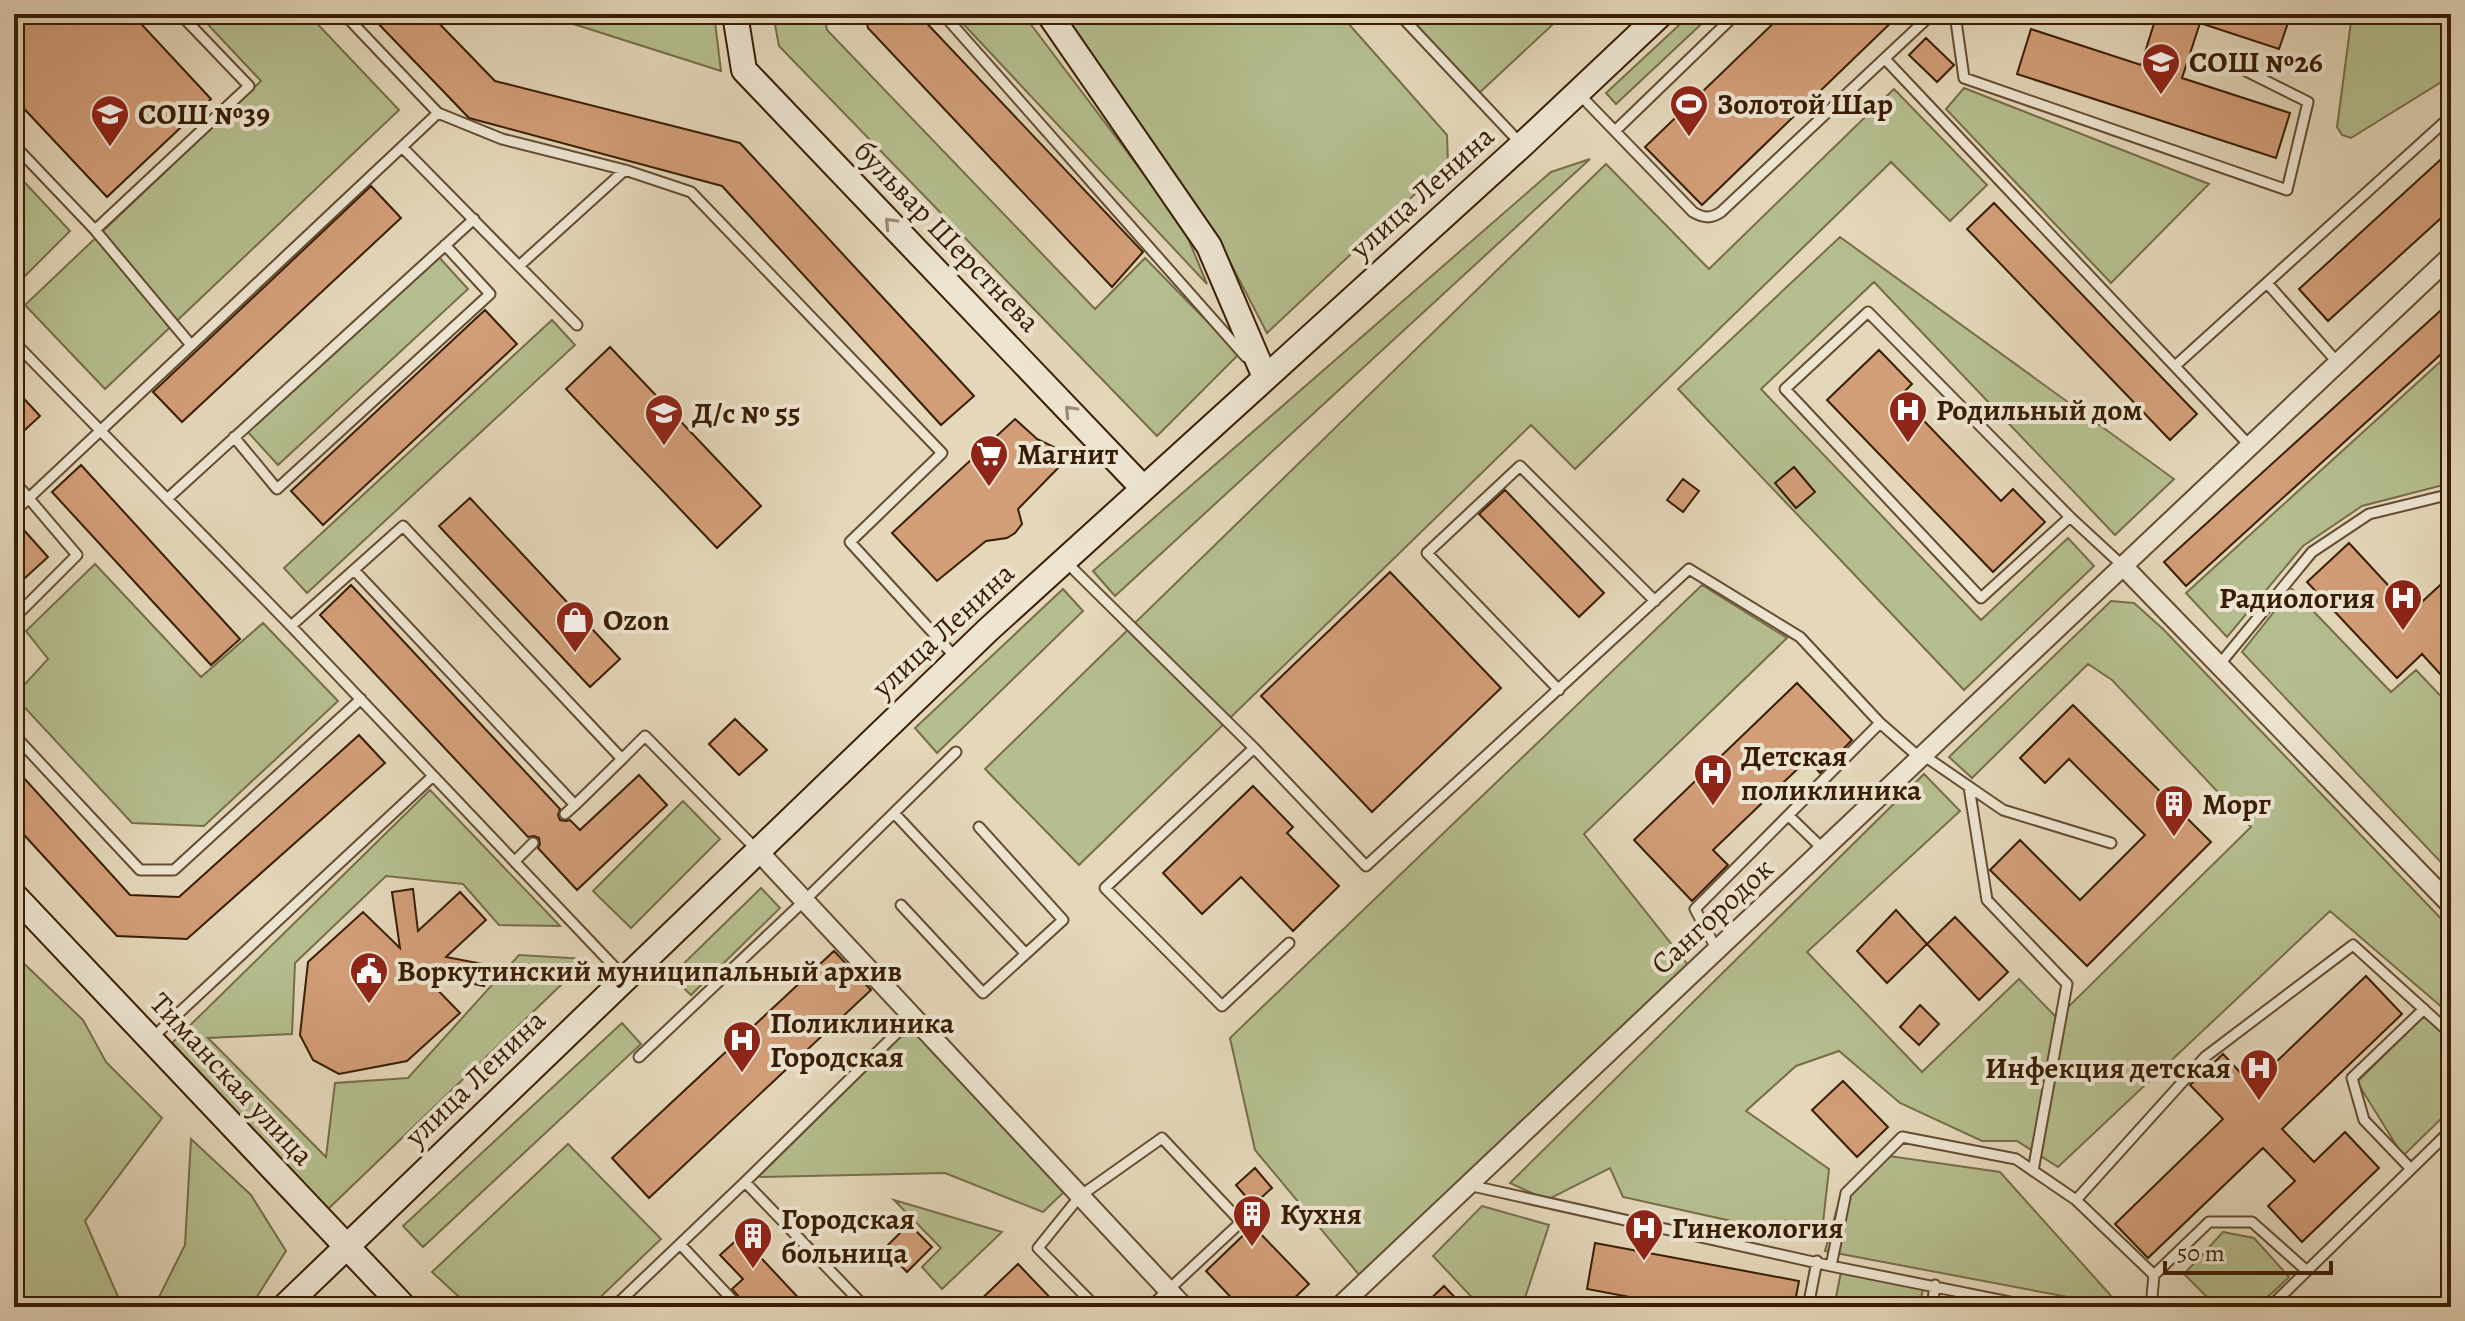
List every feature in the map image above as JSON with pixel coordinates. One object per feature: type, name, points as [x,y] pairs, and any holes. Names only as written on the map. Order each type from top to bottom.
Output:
[{"type":"main road","name":"бульвар Шерстнева","points":[[735,14],[744,70],[1143,488]]},
{"type":"main road","points":[[1049,14],[1209,246],[1265,377]]},
{"type":"main road","name":"улица Ленина","points":[[284,1307],[958,659],[1522,145],[1661,14]]},
{"type":"main road","name":"Тиманская улица","points":[[14,895],[404,1307]]},
{"type":"street","name":"Сангородок","points":[[1339,1307],[2451,256]]},
{"type":"street","points":[[2123,566],[2451,905]]},
{"type":"street","points":[[758,851],[1184,1307]]},
{"type":"lane","points":[[95,230],[249,86],[180,14]]},
{"type":"lane","points":[[344,14],[438,113],[502,139],[625,170],[691,192],[942,453],[850,542],[958,659]]},
{"type":"lane","points":[[943,14],[1265,377]]},
{"type":"lane","points":[[1399,14],[1522,145]]},
{"type":"lane","points":[[1615,131],[1736,14]]},
{"type":"lane","points":[[1577,92],[1693,212],[1710,217],[1721,212],[1932,14]]},
{"type":"lane","points":[[1955,14],[1964,78],[2287,190],[2308,102],[2244,70]]},
{"type":"lane","points":[[1885,59],[2250,446]]},
{"type":"lane","points":[[14,512],[438,113]]},
{"type":"lane","points":[[2175,366],[2451,116]]},
{"type":"lane","points":[[14,145],[95,230],[191,345]]},
{"type":"lane","points":[[402,147],[577,325]]},
{"type":"lane","points":[[519,266],[625,170]]},
{"type":"lane","points":[[167,499],[474,219]]},
{"type":"lane","points":[[234,437],[277,489],[490,294],[445,245]]},
{"type":"lane","points":[[2267,283],[2338,363]]},
{"type":"lane","points":[[2070,517],[1981,598],[1785,389],[1868,312],[2070,517],[2123,566]]},
{"type":"lane","points":[[14,342],[291,626],[625,978]]},
{"type":"lane","points":[[1559,690],[1427,553],[1520,466],[1655,601]]},
{"type":"lane","points":[[14,481],[77,555],[14,618]]},
{"type":"lane","points":[[2219,665],[2312,552],[2369,514],[2451,494]]},
{"type":"lane","points":[[291,626],[403,526],[622,759]]},
{"type":"lane","points":[[1064,560],[1254,748],[1366,866],[1689,569],[1800,637],[1880,723],[1922,756],[2003,810],[2111,843]]},
{"type":"lane","points":[[354,570],[575,805]]},
{"type":"lane","points":[[14,735],[140,870],[174,870],[361,699]]},
{"type":"lane","points":[[1717,950],[1695,909],[1880,723]]},
{"type":"lane","points":[[565,814],[645,736],[758,851]]},
{"type":"lane","points":[[1254,748],[1105,888],[1222,1006],[1289,943]]},
{"type":"lane","points":[[639,1057],[956,752]]},
{"type":"lane","points":[[150,1039],[433,776]]},
{"type":"lane","points":[[1969,787],[1987,900],[2067,984],[2033,1171]]},
{"type":"lane","points":[[894,813],[1026,954]]},
{"type":"lane","points":[[1789,816],[1823,849]]},
{"type":"lane","points":[[901,905],[983,993],[1063,920],[979,827]]},
{"type":"lane","points":[[515,861],[533,843]]},
{"type":"lane","points":[[2076,1200],[2205,1057],[2353,945],[2451,1034]]},
{"type":"lane","points":[[2411,1169],[2364,1120],[2352,1078],[2424,1009]]},
{"type":"lane","points":[[614,1307],[913,1017]]},
{"type":"lane","points":[[2270,1307],[2451,1130]]},
{"type":"lane","points":[[1831,1266],[1846,1193],[1902,1137],[2016,1159],[2076,1200],[2154,1275]]},
{"type":"lane","points":[[1096,1307],[1038,1248],[1080,1196],[1162,1138],[1241,1222],[1150,1307]]},
{"type":"lane","points":[[745,1182],[865,1307]]},
{"type":"lane","points":[[1468,1185],[1831,1266],[2035,1307]]},
{"type":"lane","points":[[2151,1307],[2154,1275],[2209,1222],[2252,1222],[2307,1271]]},
{"type":"lane","points":[[680,1244],[739,1307]]},
{"type":"lane","points":[[1808,1307],[1817,1261]]},
{"type":"lane","points":[[1932,1307],[1935,1285]]},
{"type":"green space","points":[[198,14],[308,14],[399,110],[105,389],[25,305],[261,81]]},
{"type":"green space","points":[[542,14],[714,14],[721,71]]},
{"type":"green space","points":[[773,14],[824,14],[827,30],[1095,309],[1145,258],[1239,354],[1157,436],[779,46]]},
{"type":"green space","points":[[954,14],[1023,14],[1183,226],[1207,284]]},
{"type":"green space","points":[[1059,14],[1340,14],[1447,135],[1448,163],[1267,333],[1218,239]]},
{"type":"green space","points":[[1402,14],[1564,14],[1477,95]]},
{"type":"green space","points":[[1691,14],[1712,14],[1616,104],[1606,93]]},
{"type":"green space","points":[[2352,14],[2451,14],[2451,76],[2351,138],[2342,135],[2337,127]]},
{"type":"green space","points":[[1964,88],[2209,184],[2111,283],[1946,109]]},
{"type":"green space","points":[[1894,89],[1987,185],[1950,221],[1891,162],[1575,469],[1531,425],[1079,865],[985,769],[1606,164],[1709,269]]},
{"type":"green space","points":[[1590,159],[1115,596],[1093,571],[1551,172]]},
{"type":"green space","points":[[14,171],[70,231],[14,287]]},
{"type":"green space","points":[[1840,237],[2174,479],[2115,535],[1874,282],[1761,389],[1981,620],[2068,538],[2094,566],[1964,690],[1678,389]]},
{"type":"green space","points":[[437,255],[468,289],[278,465],[247,431]]},
{"type":"green space","points":[[552,320],[575,345],[307,593],[284,568]]},
{"type":"green space","points":[[2451,352],[2451,483],[2362,506],[2303,546],[2227,637],[2186,593]]},
{"type":"green space","points":[[95,564],[201,677],[263,623],[338,701],[204,826],[132,823],[14,696],[48,659],[26,631]]},
{"type":"green space","points":[[1702,585],[1787,638],[1584,834],[1692,970],[1365,1282],[1255,1150],[1230,1038]]},
{"type":"green space","points":[[1063,589],[1083,611],[937,753],[915,728]]},
{"type":"green space","points":[[2292,589],[2391,692],[2416,670],[2451,707],[2451,873],[2242,652]]},
{"type":"green space","points":[[2111,601],[2134,603],[2163,629],[2451,929],[2451,1015],[2330,911],[2058,1167],[2017,1141],[1982,1141],[1900,1103],[1839,1051],[1796,1066],[1746,1111],[1829,1169],[1821,1241],[1623,1197],[1610,1168],[1547,1200],[1510,1183],[1924,774],[1960,811],[1807,952],[1922,1072],[2019,979],[2057,1018],[2251,827],[2112,680],[2088,664],[1972,778],[1949,757]]},
{"type":"green space","points":[[430,790],[560,926],[499,925],[463,884],[386,876],[295,963],[292,1034],[208,1038],[326,1157],[335,1083],[408,1078],[519,955],[588,959],[326,1211],[172,1043]]},
{"type":"green space","points":[[683,801],[720,839],[631,928],[593,891]]},
{"type":"green space","points":[[761,888],[780,908],[691,995],[671,976]]},
{"type":"green space","points":[[14,954],[83,1020],[106,1062],[162,1118],[85,1221],[119,1299],[112,1307],[14,1307]]},
{"type":"green space","points":[[2425,1015],[2451,1039],[2451,1109],[2403,1156],[2357,1082]]},
{"type":"green space","points":[[622,1023],[641,1044],[423,1247],[403,1226]]},
{"type":"green space","points":[[912,1024],[1067,1189],[1043,1212],[945,1173],[758,1177]]},
{"type":"green space","points":[[191,1139],[251,1195],[286,1251],[256,1298],[245,1307],[154,1307],[185,1245]]},
{"type":"green space","points":[[568,1144],[661,1239],[590,1307],[470,1307],[432,1272]]},
{"type":"green space","points":[[1882,1155],[2000,1172],[2121,1307],[1825,1251],[1840,1198]]},
{"type":"green space","points":[[894,1200],[1002,1232],[942,1289],[922,1267],[941,1248]]},
{"type":"green space","points":[[1482,1206],[1549,1225],[1522,1307],[1481,1307],[1433,1256]]},
{"type":"green space","points":[[2223,1232],[2254,1238],[2289,1277],[2258,1303],[2217,1307],[2184,1274]]},
{"type":"green space","points":[[1841,1272],[1923,1289],[1919,1307],[1834,1307]]},
{"type":"building","name":"СОШ №39","points":[[14,14],[132,14],[211,99],[107,197],[14,98]]},
{"type":"building","points":[[369,14],[430,14],[495,81],[740,143],[974,396],[941,425],[722,186],[469,118]]},
{"type":"building","points":[[865,14],[918,14],[1143,252],[1112,287],[868,28]]},
{"type":"building","points":[[1783,14],[1900,14],[1702,205],[1645,147]]},
{"type":"building","name":"СОШ №26","points":[[2157,14],[2291,14],[2279,49],[2200,23],[2182,78],[2290,113],[2276,158],[2017,74],[2031,29],[2141,65]]},
{"type":"building","points":[[1926,38],[1954,65],[1937,82],[1909,55]]},
{"type":"building","points":[[2451,150],[2451,209],[2328,321],[2299,289]]},
{"type":"building","points":[[371,186],[401,218],[182,422],[153,392]]},
{"type":"building","points":[[1994,203],[2197,414],[2170,440],[1967,229]]},
{"type":"building","points":[[2451,301],[2451,345],[2186,586],[2164,562]]},
{"type":"building","points":[[485,310],[517,344],[323,525],[291,491]]},
{"type":"building","name":"Д/с № 55","points":[[610,347],[761,506],[717,548],[566,389]]},
{"type":"building","name":"Родильный дом","points":[[1879,350],[1912,384],[1900,396],[2001,501],[2013,489],[2045,522],[1993,572],[1827,400]]},
{"type":"building","points":[[14,388],[40,416],[14,440]]},
{"type":"building","name":"Магнит","points":[[1015,419],[1037,439],[1054,447],[1059,453],[1061,465],[1018,509],[1022,524],[1015,533],[1007,538],[986,541],[937,581],[892,533]]},
{"type":"building","points":[[81,465],[240,639],[211,665],[52,492]]},
{"type":"building","points":[[1794,467],[1815,492],[1796,508],[1775,483]]},
{"type":"building","points":[[1683,479],[1699,491],[1683,512],[1667,500]]},
{"type":"building","points":[[1505,490],[1604,593],[1579,617],[1479,514]]},
{"type":"building","points":[[470,498],[620,659],[590,687],[439,526]]},
{"type":"building","points":[[14,519],[48,557],[14,588]]},
{"type":"building","name":"Радиология","points":[[2349,543],[2412,611],[2451,575],[2451,686],[2422,654],[2397,678],[2307,582]]},
{"type":"building","points":[[1390,572],[1501,688],[1372,812],[1261,696]]},
{"type":"building","points":[[351,585],[560,809],[560,820],[570,820],[580,830],[639,775],[667,805],[577,890],[538,848],[539,838],[528,837],[320,615]]},
{"type":"building","name":"Детская поликлиника","points":[[1797,683],[1852,740],[1820,773],[1808,759],[1713,850],[1728,865],[1692,901],[1634,840]]},
{"type":"building","name":"Морг","points":[[2073,705],[2211,842],[2087,966],[1990,870],[2020,840],[2080,900],[2145,835],[2069,759],[2045,783],[2020,758]]},
{"type":"building","points":[[735,719],[767,750],[739,775],[709,744]]},
{"type":"building","points":[[359,735],[385,763],[187,939],[117,936],[14,824],[14,767],[130,895],[179,897]]},
{"type":"building","points":[[1253,786],[1293,827],[1287,833],[1339,886],[1293,931],[1241,877],[1202,914],[1163,873]]},
{"type":"building","points":[[413,889],[418,931],[460,892],[486,920],[446,957],[488,965],[484,986],[421,973],[460,1013],[407,1061],[339,1074],[313,1060],[300,1035],[308,962],[363,912],[400,948],[392,892]]},
{"type":"building","points":[[1896,910],[1927,944],[1887,983],[1857,951]]},
{"type":"building","points":[[1955,917],[2008,972],[1979,1000],[1927,944]]},
{"type":"building","name":"Поликлиника Городская","points":[[834,951],[871,990],[649,1198],[612,1158]]},
{"type":"building","name":"Инфекция детская","points":[[2366,976],[2402,1014],[2282,1129],[2314,1162],[2345,1132],[2379,1168],[2302,1242],[2268,1206],[2295,1181],[2263,1148],[2148,1258],[2115,1224],[2223,1119],[2190,1085],[2223,1054],[2252,1085]]},
{"type":"building","points":[[1920,1005],[1939,1024],[1919,1045],[1900,1027]]},
{"type":"building","points":[[1843,1081],[1888,1127],[1857,1157],[1812,1110]]},
{"type":"building","points":[[1255,1168],[1272,1188],[1253,1205],[1236,1185]]},
{"type":"building","points":[[909,1224],[932,1247],[907,1272],[884,1249]]},
{"type":"building","name":"Кухня","points":[[1253,1226],[1309,1284],[1285,1307],[1240,1307],[1206,1271]]},
{"type":"building","name":"Городская больница","points":[[740,1237],[807,1307],[746,1305],[732,1289],[743,1279],[720,1255]]},
{"type":"building","name":"Гинекология","points":[[1595,1243],[1799,1281],[1794,1307],[1683,1307],[1587,1289]]},
{"type":"building","name":"Городская больница","points":[[1018,1264],[1059,1307],[973,1307]]},
{"type":"building","points":[[1444,1286],[1464,1307],[1422,1307]]},
{"type":"place","name":"СОШ №26","points":[[2161,96]]},
{"type":"place","name":"Золотой Шар","points":[[1689,138]]},
{"type":"place","name":"СОШ №39","points":[[110,148]]},
{"type":"place","name":"Родильный дом","points":[[1908,444]]},
{"type":"place","name":"Д/с № 55","points":[[664,447]]},
{"type":"place","name":"Магнит","points":[[989,488]]},
{"type":"place","name":"Радиология","points":[[2403,632]]},
{"type":"place","name":"Ozon","points":[[575,654]]},
{"type":"place","name":"Детская поликлиника","points":[[1713,807]]},
{"type":"place","name":"Морг","points":[[2174,838]]},
{"type":"place","name":"Воркутинский муниципальный архив","points":[[369,1005]]},
{"type":"place","name":"Поликлиника Городская","points":[[742,1074]]},
{"type":"place","name":"Инфекция детская","points":[[2259,1102]]},
{"type":"place","name":"Кухня","points":[[1252,1248]]},
{"type":"place","name":"Гинекология","points":[[1644,1262]]},
{"type":"place","name":"Городская больница","points":[[753,1270]]}]
